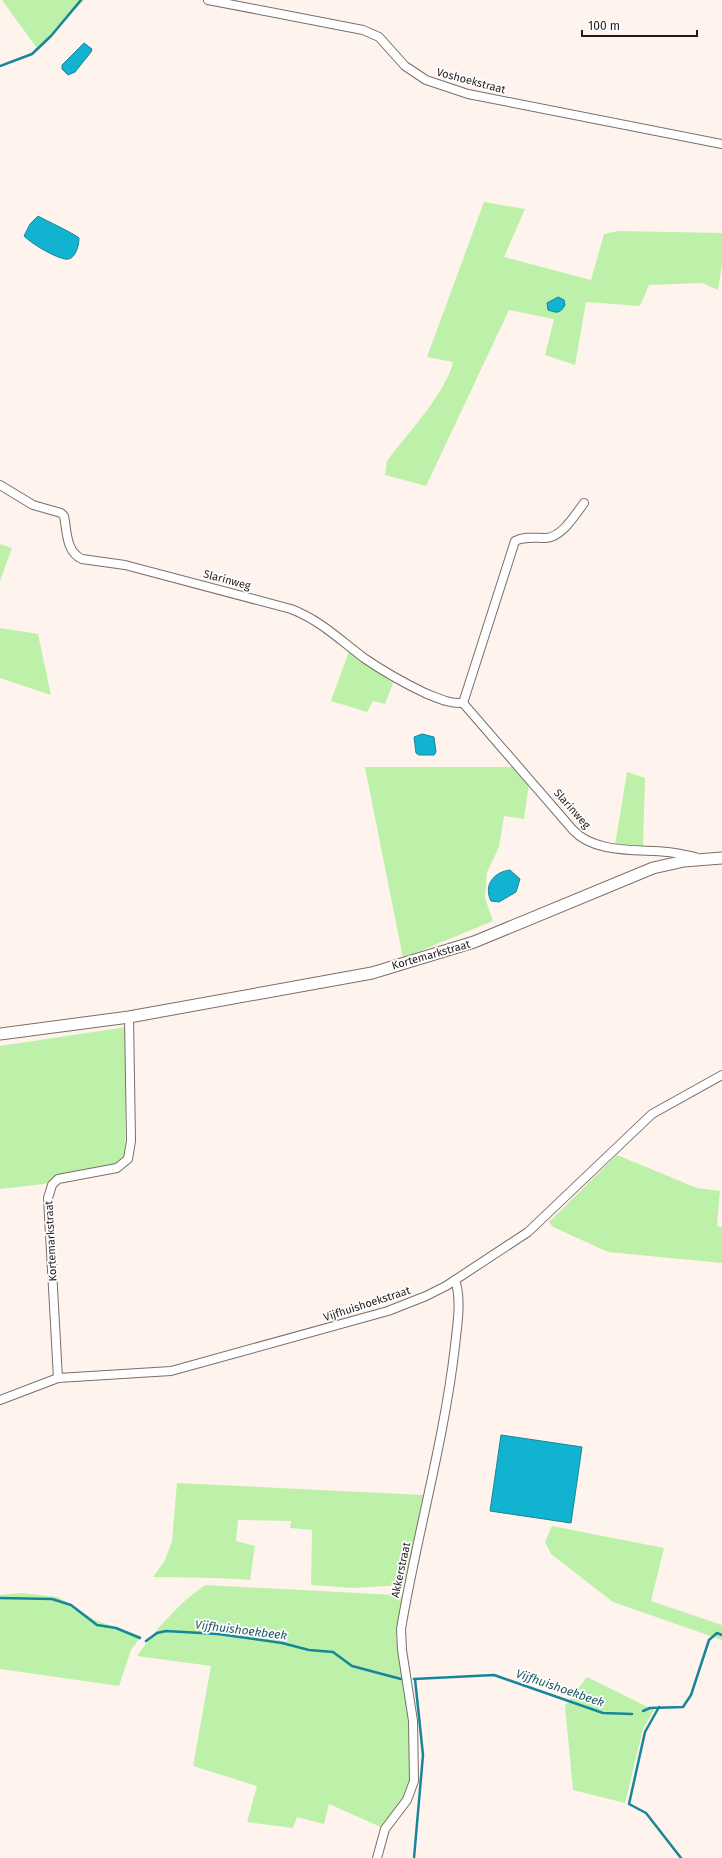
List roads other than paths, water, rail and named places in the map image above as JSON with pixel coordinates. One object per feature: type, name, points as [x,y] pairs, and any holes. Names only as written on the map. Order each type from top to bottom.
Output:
[{"type":"street","name":"Voshoekstraat","points":[[208,0],[363,30],[379,37],[405,66],[426,80],[468,94],[722,144]]},
{"type":"street","name":"Slarinweg","points":[[0,485],[33,505],[61,513],[64,516],[70,549],[77,557],[125,565],[291,609],[308,615],[369,661],[414,688],[444,701],[463,703],[573,830],[584,839],[607,847],[668,852],[704,858]]},
{"type":"street","points":[[463,703],[515,541],[522,538],[548,538],[558,533],[574,517],[584,503]]},
{"type":"street","name":"Kortemarkstraat","points":[[0,1034],[129,1017],[372,973],[474,942],[653,868],[704,858],[722,858]]},
{"type":"street","name":"Kortemarkstraat","points":[[58,1378],[48,1198],[52,1185],[58,1179],[117,1168],[128,1159],[131,1141],[129,1017]]},
{"type":"street","name":"Vijfhuishoekstraat","points":[[0,1400],[58,1378],[171,1371],[388,1311],[426,1296],[455,1280],[528,1232],[652,1114],[722,1075]]},
{"type":"street","name":"Akkerstraat","points":[[377,1858],[385,1829],[406,1800],[414,1780],[413,1721],[402,1650],[401,1629],[408,1586],[432,1480],[451,1377],[458,1309],[458,1287],[455,1280]]},
{"type":"water","points":[[84,43],[92,49],[91,52],[75,72],[68,75],[62,69],[62,65]]},
{"type":"water","points":[[38,216],[79,238],[76,252],[71,258],[65,259],[55,256],[24,236],[30,224]]},
{"type":"water","points":[[558,297],[564,300],[565,305],[562,310],[554,312],[548,310],[547,303]]},
{"type":"water","points":[[422,734],[434,737],[436,752],[434,755],[419,755],[416,753],[414,737]]},
{"type":"water","points":[[510,870],[520,879],[516,892],[499,902],[491,901],[488,890],[492,880],[499,873]]},
{"type":"water","points":[[501,1435],[582,1447],[571,1523],[490,1511]]},
{"type":"waterway","points":[[0,66],[32,54],[51,36],[81,0]]},
{"type":"waterway","name":"Vijfhuishoekbeek","points":[[0,1598],[52,1599],[71,1605],[97,1625],[116,1628],[140,1638]]},
{"type":"waterway","name":"Vijfhuishoekbeek","points":[[146,1641],[157,1633],[166,1631],[218,1634],[282,1643],[309,1650],[333,1652],[352,1666],[401,1679]]},
{"type":"waterway","name":"Vijfhuishoekbeek","points":[[643,1711],[650,1708],[683,1707],[691,1695],[709,1640],[717,1633],[722,1635]]},
{"type":"waterway","name":"Vijfhuishoekbeek","points":[[414,1679],[494,1675],[603,1713],[632,1714]]},
{"type":"waterway","points":[[414,1858],[423,1755],[415,1679]]},
{"type":"waterway","points":[[659,1707],[645,1732],[629,1804],[646,1813],[681,1858]]}]
